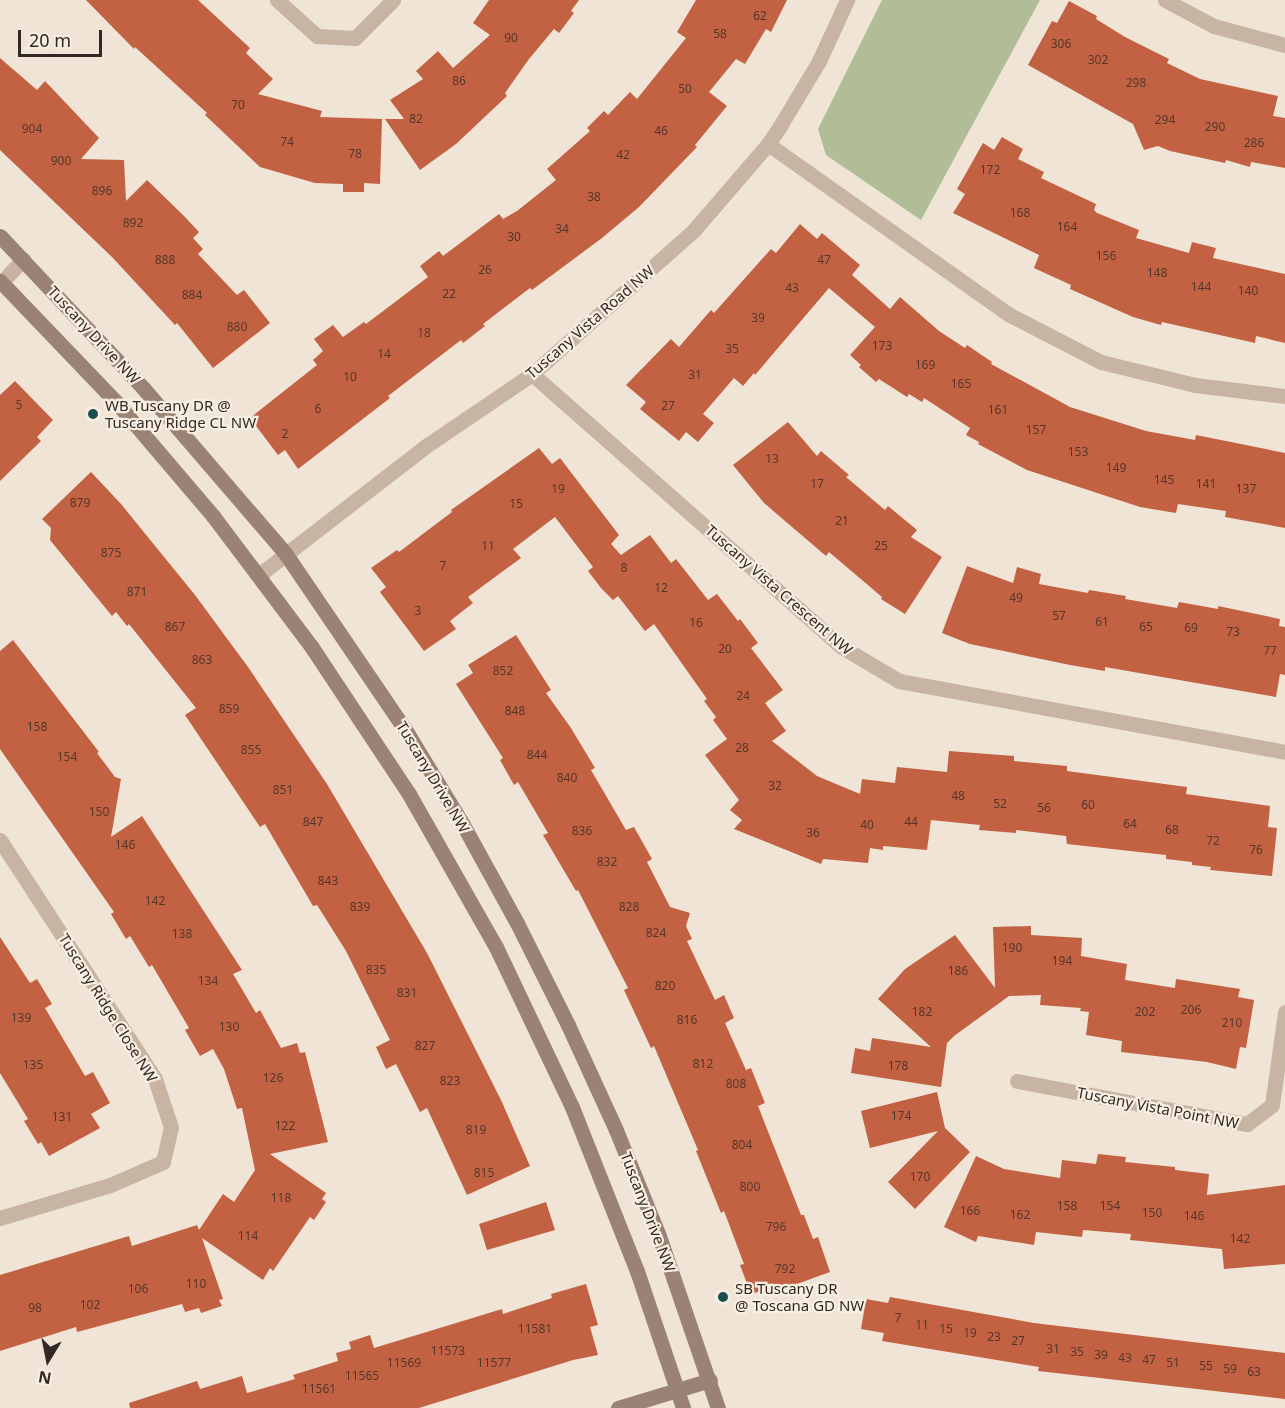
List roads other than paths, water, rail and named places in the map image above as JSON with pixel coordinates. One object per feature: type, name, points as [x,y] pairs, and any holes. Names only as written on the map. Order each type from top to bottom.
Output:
[{"type":"street","points":[[277,0],[317,36],[355,38],[393,0]]},
{"type":"street","name":"Tuscany Vista Road NW","points":[[259,575],[426,447],[532,374],[694,230],[768,144],[819,61],[847,0]]},
{"type":"street","points":[[1165,0],[1214,26],[1285,45]]},
{"type":"street","points":[[768,144],[1008,314],[1101,362],[1195,385],[1285,396]]},
{"type":"street","name":"Tuscany Drive NW","points":[[0,236],[144,389],[285,553],[406,731],[462,823],[517,923],[568,1025],[616,1130],[659,1236],[718,1408]]},
{"type":"street","points":[[1,282],[23,259]]},
{"type":"street","name":"Tuscany Drive NW","points":[[1,282],[137,426],[259,575],[367,728],[442,850],[496,947],[535,1026],[606,1188],[683,1408]]},
{"type":"street","name":"Tuscany Vista Crescent NW","points":[[532,374],[842,647],[898,681],[1285,752]]},
{"type":"street","name":"Tuscany Ridge Close NW","points":[[0,840],[155,1079],[171,1127],[163,1162],[110,1185],[0,1218]]},
{"type":"street","name":"Tuscany Vista Point NW","points":[[1017,1081],[1247,1124],[1272,1105],[1285,1012]]},
{"type":"street","points":[[618,1408],[710,1380]]},
{"type":"place","name":"WB Tuscany DR @ Tuscany Ridge CL NW","points":[[93,414]]},
{"type":"place","name":"SB Tuscany DR @ Toscana GD NW","points":[[723,1297]]}]
